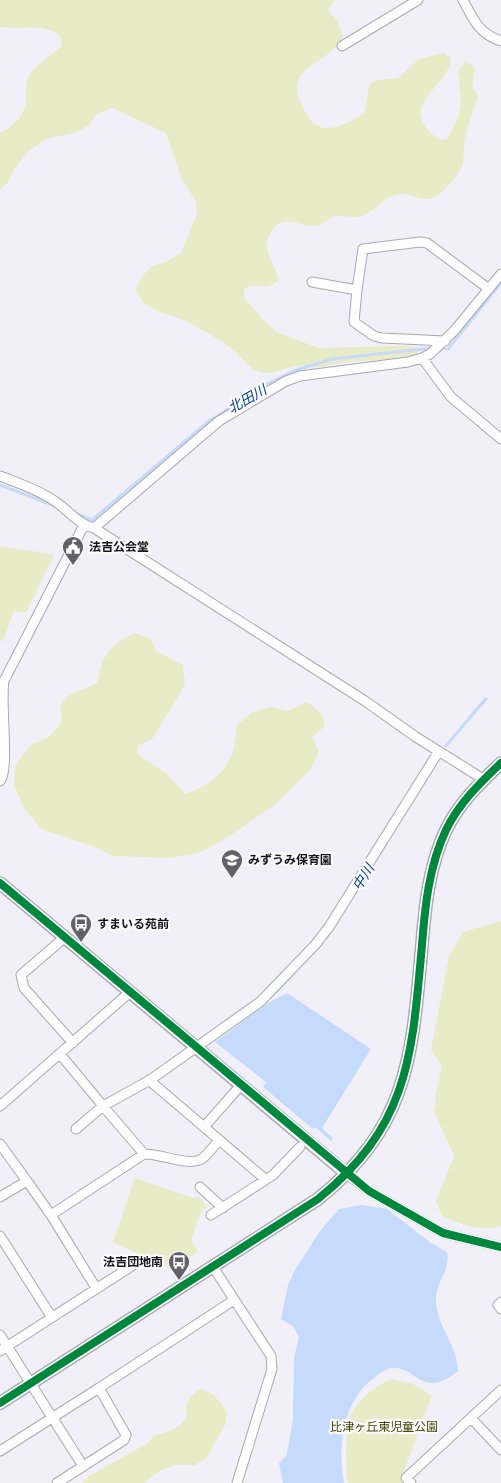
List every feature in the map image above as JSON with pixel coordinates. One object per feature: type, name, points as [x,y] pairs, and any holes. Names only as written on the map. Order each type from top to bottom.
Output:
[{"type":"street","points":[[342,46],[418,0]]},
{"type":"street","points":[[463,0],[478,28],[484,34],[501,41]]},
{"type":"street","points":[[442,343],[382,338],[374,336],[354,322],[363,249],[420,242],[427,243],[488,289]]},
{"type":"street","points":[[94,528],[219,421],[286,381],[300,376],[408,362],[426,356],[442,343],[501,274]]},
{"type":"street","points":[[312,282],[357,290]]},
{"type":"street","points":[[426,356],[451,398],[501,439]]},
{"type":"street","points":[[0,476],[36,490],[55,501],[84,526],[94,528],[366,701],[483,779]]},
{"type":"street","points":[[0,780],[3,777],[5,766],[2,700],[4,681],[84,526]]},
{"type":"street","points":[[76,1129],[103,1106],[148,1080],[260,1002],[315,945],[344,904],[440,752]]},
{"type":"street","points":[[0,1403],[318,1198],[347,1174],[376,1137],[401,1089],[410,1054],[424,917],[431,874],[441,843],[454,817],[483,779],[501,763]]},
{"type":"street","points":[[0,883],[369,1191],[443,1232],[501,1247]]},
{"type":"street","points":[[64,938],[20,975],[24,988],[72,1043]]},
{"type":"street","points":[[0,1106],[130,992]]},
{"type":"street","points":[[60,1054],[144,1154]]},
{"type":"street","points":[[148,1080],[266,1179]]},
{"type":"street","points":[[204,1128],[241,1085]]},
{"type":"street","points":[[51,1215],[144,1154],[158,1154],[193,1162],[203,1158],[219,1140]]},
{"type":"street","points":[[0,1144],[51,1215],[96,1288]]},
{"type":"street","points":[[211,1216],[266,1179],[300,1147]]},
{"type":"street","points":[[0,1197],[27,1181]]},
{"type":"street","points":[[200,1188],[223,1208]]},
{"type":"street","points":[[0,1236],[51,1316]]},
{"type":"street","points":[[4,1349],[51,1316],[141,1260]]},
{"type":"street","points":[[213,1267],[271,1356],[272,1369],[238,1483]]},
{"type":"street","points":[[0,1451],[234,1300]]},
{"type":"street","points":[[501,1302],[498,1305],[501,1309]]},
{"type":"street","points":[[0,1334],[4,1349],[32,1383],[83,1466]]},
{"type":"street","points":[[57,1483],[124,1440],[126,1435],[99,1388]]},
{"type":"street","points":[[411,1483],[406,1478],[501,1390]]},
{"type":"street","points":[[471,1418],[501,1450]]},
{"type":"green space","points":[[0,0],[335,0],[328,10],[337,20],[343,36],[332,50],[300,76],[297,84],[299,97],[308,118],[322,128],[330,128],[347,123],[365,113],[370,85],[373,82],[398,78],[419,59],[444,53],[451,58],[448,68],[422,107],[421,117],[426,128],[440,140],[447,139],[459,113],[460,91],[458,71],[466,62],[473,66],[475,70],[472,88],[478,96],[465,137],[463,164],[444,190],[430,199],[407,194],[396,195],[363,216],[333,216],[317,226],[290,222],[278,224],[268,238],[267,249],[279,281],[268,287],[252,286],[244,290],[244,297],[262,319],[277,332],[318,348],[404,346],[415,347],[418,352],[417,355],[390,360],[346,362],[320,367],[296,366],[264,373],[251,367],[229,347],[192,324],[153,309],[146,304],[140,299],[136,291],[139,280],[152,266],[166,262],[181,253],[197,214],[196,201],[182,180],[166,133],[112,108],[97,114],[88,126],[74,133],[46,139],[28,152],[13,171],[8,182],[0,190],[0,133],[14,124],[24,111],[26,85],[29,76],[61,46],[61,37],[55,32],[40,28],[0,27]]},
{"type":"green space","points":[[0,546],[54,555],[26,613],[14,611],[3,641],[0,640]]},
{"type":"green space","points":[[134,633],[151,639],[156,651],[183,665],[185,685],[152,739],[138,746],[137,754],[166,773],[185,794],[207,784],[223,769],[233,750],[236,726],[252,712],[270,707],[288,711],[307,702],[321,713],[325,726],[312,737],[319,751],[311,769],[276,804],[222,841],[199,853],[170,858],[113,856],[95,847],[41,829],[23,807],[14,784],[15,765],[32,744],[48,738],[62,722],[60,706],[68,696],[97,683],[101,665],[108,652],[118,642]]},
{"type":"green space","points":[[501,921],[501,1226],[478,1228],[464,1225],[442,1216],[436,1201],[454,1156],[434,1112],[442,1066],[431,1050],[449,956],[463,932]]},
{"type":"green space","points":[[135,1178],[193,1198],[199,1197],[207,1207],[201,1212],[191,1240],[198,1252],[170,1268],[113,1242]]},
{"type":"green space","name":"比津ヶ丘東児童公園","points":[[392,1379],[413,1384],[432,1396],[401,1479],[405,1483],[348,1483],[346,1446],[350,1417],[365,1396],[381,1384]]},
{"type":"green space","points":[[202,1389],[216,1398],[227,1412],[225,1425],[207,1457],[195,1465],[176,1465],[161,1470],[144,1483],[82,1483],[89,1476],[148,1443],[154,1435],[178,1427],[187,1416],[186,1407],[188,1400],[194,1393]]},
{"type":"water","points":[[485,697],[488,699],[446,748],[444,746]]},
{"type":"water","points":[[287,993],[371,1049],[322,1128],[333,1138],[331,1141],[315,1127],[313,1129],[263,1087],[266,1082],[215,1042],[268,1003]]},
{"type":"water","points":[[362,1205],[387,1209],[431,1243],[447,1252],[447,1265],[436,1294],[436,1301],[440,1319],[455,1353],[458,1371],[436,1383],[420,1380],[400,1368],[391,1368],[382,1372],[364,1387],[349,1411],[342,1440],[341,1454],[344,1483],[283,1483],[279,1463],[286,1456],[293,1419],[294,1358],[299,1337],[294,1327],[281,1319],[288,1285],[295,1270],[320,1231],[339,1209]]},
{"type":"waterway","name":"北田川","points":[[440,348],[448,349],[501,283]]},
{"type":"waterway","name":"北田川","points":[[75,513],[92,520],[209,421],[271,382],[296,370],[332,359],[433,348]]},
{"type":"waterway","name":"北田川","points":[[0,485],[55,506]]},
{"type":"waterway","name":"中川","points":[[276,992],[294,973]]},
{"type":"cycle path","points":[[0,1403],[318,1199],[348,1171],[372,1143],[389,1115],[401,1085],[409,1054],[426,901],[440,844],[451,820],[464,802],[501,763]]},
{"type":"cycle path","points":[[0,883],[369,1191],[443,1233],[501,1247]]},
{"type":"place","name":"法吉公会堂","points":[[73,566]]},
{"type":"place","name":"みずうみ保育園","points":[[232,879]]},
{"type":"place","name":"すまいる苑前","points":[[81,943]]},
{"type":"place","name":"法吉団地南","points":[[179,1281]]}]
